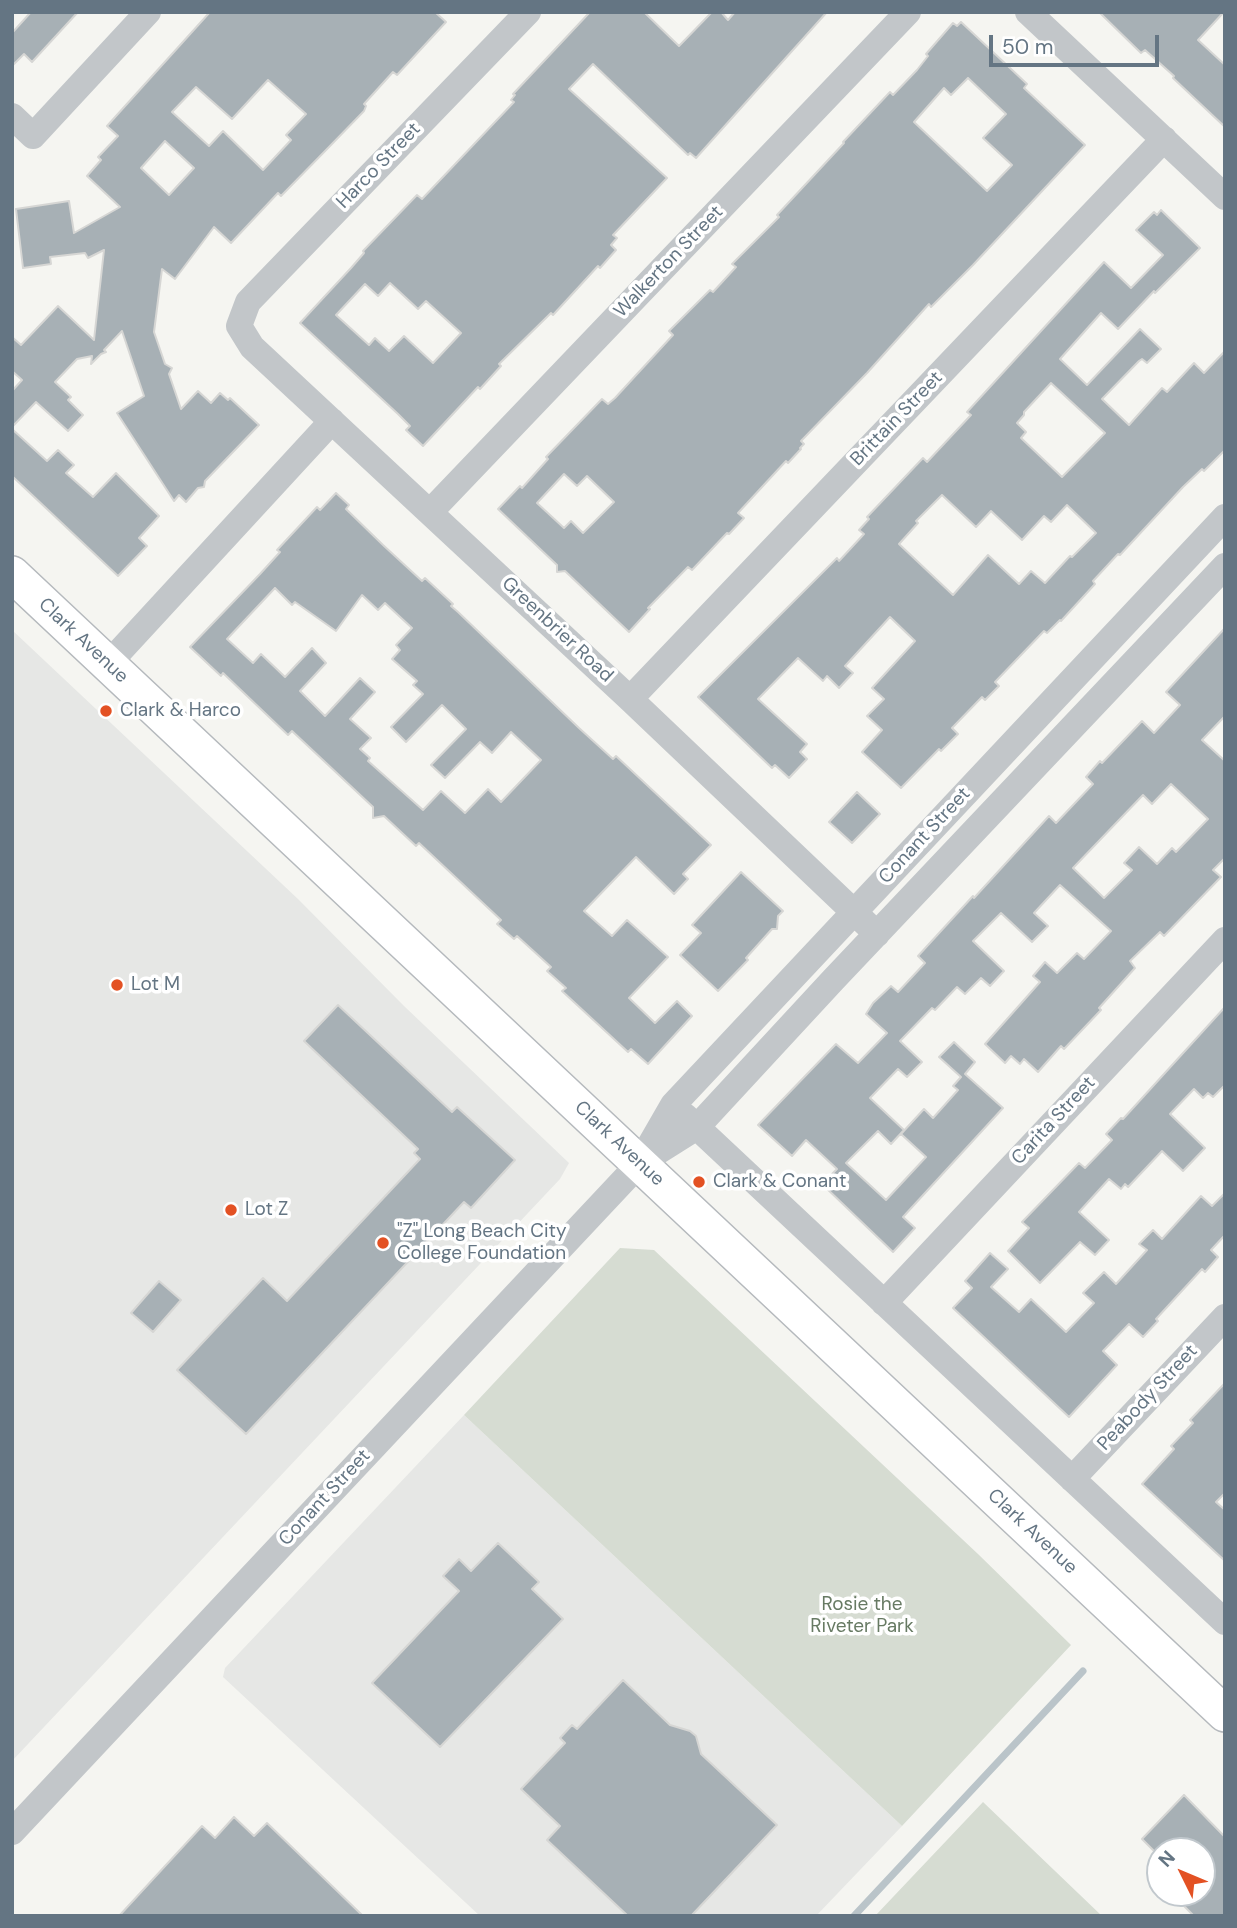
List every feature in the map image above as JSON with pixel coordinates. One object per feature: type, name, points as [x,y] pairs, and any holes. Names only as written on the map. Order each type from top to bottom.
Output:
[{"type":"main road","name":"Clark Avenue","points":[[12,574],[1225,1714]]},
{"type":"street","points":[[12,116],[33,136],[148,12]]},
{"type":"street","name":"Harco Street","points":[[239,326],[248,302],[528,12]]},
{"type":"street","name":"Walkerton Street","points":[[430,512],[908,12]]},
{"type":"street","points":[[1028,12],[1225,197]]},
{"type":"street","name":"Brittain Street","points":[[630,699],[1164,139]]},
{"type":"street","name":"Greenbrier Road","points":[[239,326],[252,347],[630,699],[877,934]]},
{"type":"street","points":[[108,664],[332,421]]},
{"type":"street","name":"Conant Street","points":[[12,1832],[639,1164],[673,1105],[1225,517]]},
{"type":"street","name":"Conant Street","points":[[639,1164],[697,1127],[1225,566]]},
{"type":"street","name":"Carita Street","points":[[884,1303],[1225,940]]},
{"type":"street","points":[[673,1105],[1225,1622]]},
{"type":"street","name":"Peabody Street","points":[[1072,1479],[1225,1317]]},
{"type":"shaded area","points":[[12,630],[298,899],[404,1006],[569,1163],[560,1179],[12,1761]]},
{"type":"shaded area","points":[[464,1415],[902,1826],[816,1916],[480,1916],[223,1677],[225,1668]]},
{"type":"green space","name":"Rosie the Riveter Park","points":[[620,1248],[654,1250],[978,1554],[1071,1645],[902,1826],[464,1415]]},
{"type":"green space","points":[[983,1802],[1102,1916],[875,1916]]},
{"type":"building","points":[[31,12],[78,12],[32,62],[24,54],[12,66],[12,33]]},
{"type":"building","points":[[210,12],[435,12],[446,22],[397,75],[393,72],[364,104],[364,111],[329,147],[281,196],[278,193],[231,243],[214,227],[175,279],[162,269],[154,332],[165,364],[172,368],[169,374],[181,409],[198,391],[211,403],[220,393],[228,400],[230,398],[259,425],[205,481],[204,487],[198,488],[186,502],[179,495],[174,501],[117,413],[144,396],[122,331],[104,350],[106,352],[91,364],[92,356],[77,359],[55,382],[71,397],[68,400],[83,415],[68,431],[36,402],[12,427],[12,391],[22,380],[12,371],[12,337],[21,345],[58,306],[94,340],[104,250],[88,258],[85,253],[50,257],[51,264],[23,268],[16,209],[69,201],[74,233],[120,207],[87,176],[101,160],[98,157],[118,136],[107,126]],"holes":[[[268,80],[306,114],[286,135],[291,140],[263,170],[223,131],[209,146],[172,112],[196,87],[232,119]],[[165,141],[194,168],[169,195],[141,168]]]},
{"type":"building","points":[[590,12],[644,12],[679,46],[712,12],[721,12],[728,20],[735,12],[827,12],[696,158],[690,153],[688,155],[593,64],[569,89],[667,178],[613,235],[617,238],[611,245],[616,250],[600,268],[598,266],[553,315],[551,313],[499,364],[501,366],[480,389],[478,387],[423,446],[406,430],[410,426],[398,414],[300,323],[417,195],[422,199],[514,102],[511,100],[515,95],[513,94]],"holes":[[[390,283],[418,309],[426,301],[461,333],[433,363],[404,336],[389,351],[375,338],[369,345],[336,315],[365,284],[378,296]]]},
{"type":"building","points":[[1099,12],[1224,12],[1198,40],[1225,65],[1225,127],[1173,78],[1174,76],[1145,50],[1141,53]]},
{"type":"building","points":[[961,22],[1027,84],[1024,88],[1085,145],[973,265],[931,307],[929,304],[801,441],[804,444],[801,449],[788,463],[786,461],[738,513],[744,518],[692,570],[688,567],[629,632],[565,571],[557,572],[557,565],[498,509],[520,486],[522,488],[548,459],[546,457],[602,399],[608,404],[615,398],[673,335],[669,331],[710,290],[713,292],[736,267],[732,264],[779,217],[777,215],[843,142],[890,92],[893,95],[917,70],[928,56],[926,54],[953,23],[957,26]],"holes":[[[968,78],[1006,114],[983,138],[1012,165],[987,191],[914,122],[944,88],[951,95]],[[564,474],[577,486],[587,476],[614,502],[583,533],[571,521],[564,528],[537,503]]]},
{"type":"building","points":[[1161,210],[1200,248],[1118,329],[1101,313],[1060,359],[1087,385],[1140,329],[1161,349],[1147,363],[1142,359],[1139,361],[1102,399],[1129,425],[1162,388],[1167,392],[1194,363],[1204,373],[1225,351],[1225,450],[1183,487],[1120,555],[1118,554],[1061,621],[1047,633],[1044,631],[995,682],[999,686],[985,700],[982,697],[952,728],[958,734],[941,751],[939,749],[901,788],[862,752],[882,730],[867,716],[884,699],[872,688],[915,641],[890,617],[845,666],[853,673],[839,688],[827,676],[823,681],[798,658],[758,699],[807,744],[800,752],[807,759],[789,778],[775,765],[772,768],[698,697],[837,558],[839,561],[864,534],[859,530],[869,519],[867,517],[923,458],[927,462],[971,415],[967,412],[1104,262],[1131,288],[1163,255],[1136,230],[1154,212],[1157,215]],"holes":[[[1051,383],[1105,433],[1062,477],[1021,438],[1026,432],[1017,423]],[[942,495],[976,527],[991,511],[1022,540],[1044,516],[1051,522],[1067,505],[1096,533],[1045,583],[1031,571],[1019,584],[988,555],[953,595],[899,544],[918,523],[916,521]]]},
{"type":"building","points":[[12,429],[47,461],[58,450],[74,465],[66,473],[93,497],[116,473],[159,516],[139,538],[147,546],[118,576],[12,476]]},
{"type":"building","points":[[336,493],[349,505],[346,509],[383,545],[422,581],[425,578],[579,728],[613,759],[616,756],[711,845],[683,874],[688,879],[674,894],[636,857],[584,911],[612,936],[627,920],[668,957],[629,998],[655,1023],[677,1001],[692,1016],[648,1064],[631,1049],[628,1052],[562,991],[566,988],[547,971],[551,967],[517,936],[514,939],[497,924],[501,920],[419,843],[416,846],[384,816],[373,818],[373,807],[292,731],[288,735],[223,673],[221,676],[190,647],[280,552],[277,550],[317,507],[320,510]],"holes":[[[275,588],[292,605],[295,602],[336,631],[362,595],[378,610],[385,603],[412,628],[396,645],[400,650],[392,659],[417,681],[413,685],[423,694],[391,727],[406,742],[442,705],[466,729],[431,765],[445,778],[480,742],[492,753],[511,732],[541,760],[501,802],[488,789],[465,813],[441,791],[423,810],[368,761],[370,758],[360,749],[371,738],[350,719],[375,692],[360,678],[325,716],[300,691],[326,663],[312,648],[285,677],[261,654],[253,663],[227,639]]]},
{"type":"building","points":[[1225,628],[1225,716],[1202,740],[1225,761],[1225,858],[1213,870],[1221,877],[1164,936],[1160,932],[1130,961],[1135,968],[1099,1008],[1101,1010],[1064,1049],[1061,1046],[1038,1072],[1024,1059],[1020,1064],[1011,1056],[1005,1063],[985,1044],[1040,982],[1033,976],[1045,962],[1057,973],[1077,953],[1084,959],[1111,931],[1060,885],[1034,913],[1048,926],[1032,942],[1001,913],[973,941],[1004,971],[990,986],[981,978],[965,994],[957,987],[900,1041],[922,1062],[907,1077],[898,1069],[870,1098],[904,1130],[891,1144],[878,1131],[846,1163],[886,1200],[926,1157],[901,1134],[924,1109],[933,1118],[958,1090],[953,1086],[961,1077],[939,1057],[954,1042],[975,1062],[965,1074],[1003,1108],[903,1217],[915,1228],[893,1252],[822,1184],[837,1169],[806,1140],[792,1156],[758,1125],[836,1044],[858,1063],[887,1033],[866,1014],[873,1003],[891,986],[898,992],[925,963],[918,956],[973,896],[974,898],[1049,816],[1056,823],[1093,784],[1086,777],[1100,761],[1102,763],[1142,721],[1154,733],[1180,705],[1166,692]],"holes":[[[1171,784],[1208,819],[1176,852],[1172,848],[1157,864],[1139,847],[1124,863],[1132,870],[1104,898],[1073,868],[1143,795],[1152,804]]]},
{"type":"building","points":[[857,792],[880,814],[852,843],[829,822]]},
{"type":"building","points":[[741,872],[783,911],[778,916],[777,929],[772,929],[746,958],[748,960],[718,991],[680,955],[701,933],[692,925]]},
{"type":"building","name":"\"Z\" Long Beach City College Foundation","points":[[338,1005],[452,1112],[457,1107],[515,1160],[471,1208],[464,1202],[246,1434],[177,1370],[263,1278],[287,1301],[420,1159],[414,1153],[418,1149],[304,1041]]},
{"type":"building","points":[[1225,1007],[1225,1085],[1213,1097],[1208,1093],[1203,1098],[1194,1089],[1170,1114],[1205,1148],[1183,1171],[1162,1151],[1128,1187],[1125,1184],[1121,1189],[1109,1179],[1079,1212],[1109,1240],[1095,1255],[1080,1242],[1040,1283],[1008,1251],[1029,1228],[1022,1222],[1079,1163],[1085,1168],[1112,1140],[1106,1134],[1123,1119]]},
{"type":"building","points":[[1225,1193],[1225,1235],[1211,1250],[1218,1257],[1205,1272],[1202,1269],[1143,1337],[1129,1324],[1103,1351],[1117,1365],[1069,1417],[953,1308],[972,1288],[965,1281],[990,1253],[1008,1269],[991,1287],[1019,1312],[1031,1299],[1066,1332],[1094,1303],[1083,1293],[1104,1272],[1116,1284],[1147,1250],[1139,1244],[1153,1230],[1162,1239],[1201,1196],[1212,1206]]},
{"type":"building","points":[[159,1281],[181,1300],[153,1332],[131,1313]]},
{"type":"building","points":[[1225,1383],[1225,1493],[1216,1502],[1225,1510],[1225,1561],[1142,1484],[1174,1449],[1171,1446],[1193,1423],[1190,1420]]},
{"type":"building","points":[[498,1543],[539,1582],[532,1589],[563,1619],[440,1747],[372,1683],[459,1591],[443,1576],[459,1559],[471,1571]]},
{"type":"building","points":[[623,1680],[670,1725],[690,1731],[696,1736],[701,1754],[777,1825],[691,1916],[628,1916],[547,1840],[560,1826],[521,1789],[565,1743],[560,1738],[572,1725],[577,1729]]},
{"type":"building","points":[[1184,1795],[1225,1837],[1225,1916],[1194,1916],[1185,1907],[1216,1907],[1216,1837],[1146,1837],[1146,1843],[1142,1839]]},
{"type":"building","points":[[234,1817],[254,1836],[267,1823],[363,1916],[119,1916],[202,1826],[215,1838]]},
{"type":"waterway","points":[[854,1916],[1083,1671]]},
{"type":"place","name":"Clark & Harco","points":[[106,711]]},
{"type":"place","name":"Lot M","points":[[117,985]]},
{"type":"place","name":"Clark & Conant","points":[[699,1182]]},
{"type":"place","name":"Lot Z","points":[[231,1210]]},
{"type":"place","name":"\"Z\" Long Beach City College Foundation","points":[[383,1243]]}]
